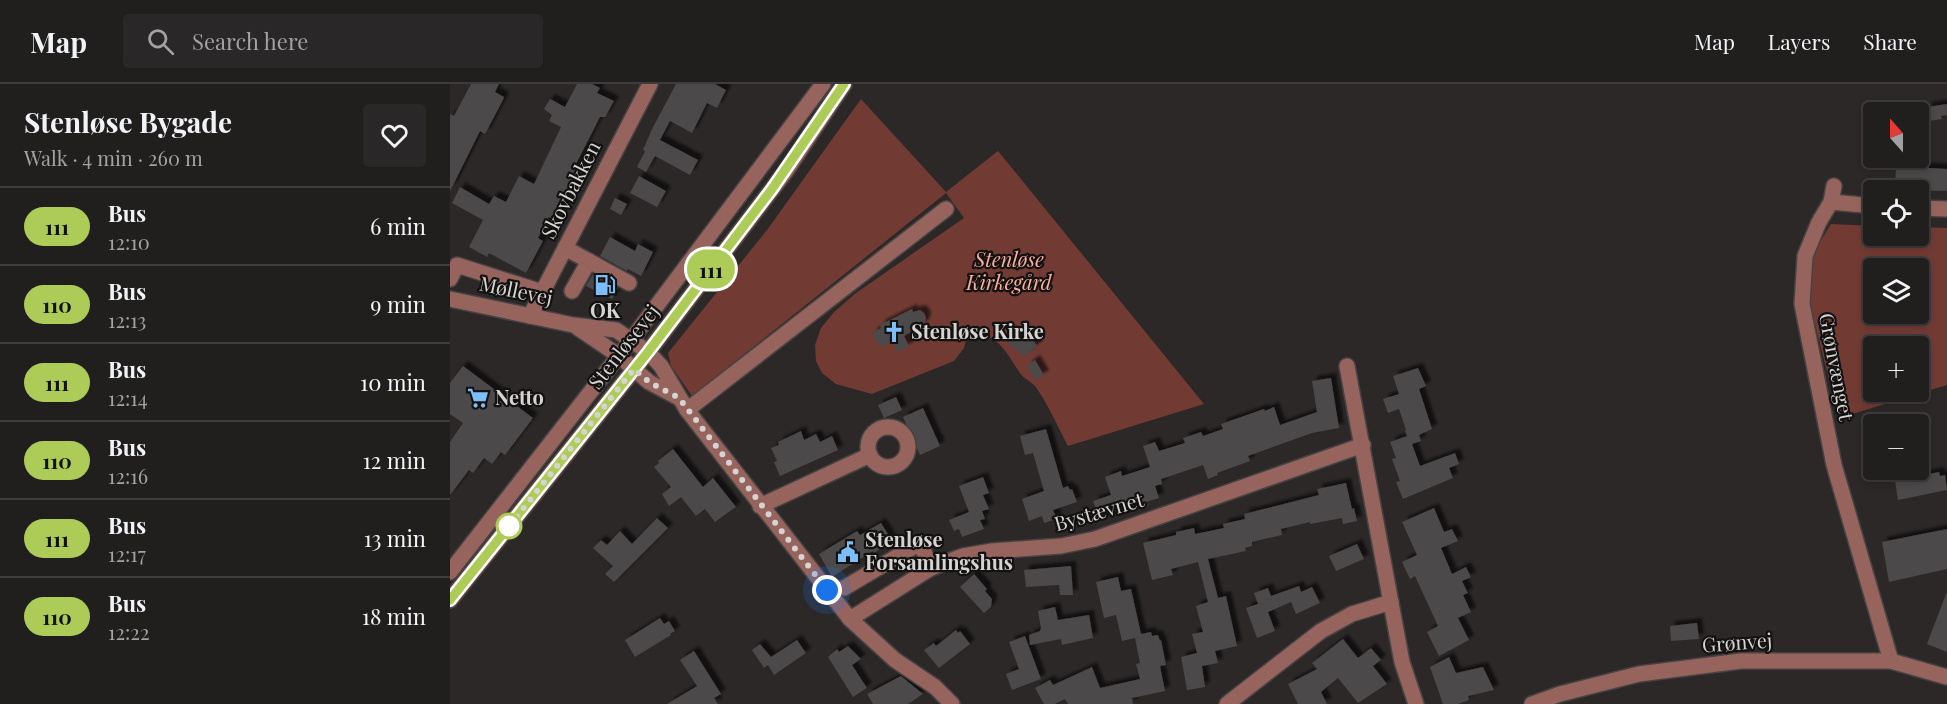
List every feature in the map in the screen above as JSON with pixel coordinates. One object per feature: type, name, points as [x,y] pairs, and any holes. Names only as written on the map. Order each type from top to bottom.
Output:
[{"type":"street","name":"Skovbakken","points":[[530,316],[650,84]]},
{"type":"street","name":"Stenløsevej","points":[[450,572],[631,340],[823,84]]},
{"type":"street","name":"Stenløsevej","points":[[450,600],[648,352],[786,171],[844,84]]},
{"type":"street","name":"Grønvænget","points":[[1834,186],[1831,202],[1819,222],[1805,256],[1802,304],[1834,465],[1891,662]]},
{"type":"street","points":[[1831,202],[1863,205]]},
{"type":"street","points":[[1929,208],[1947,209]]},
{"type":"street","points":[[683,404],[946,209]]},
{"type":"street","points":[[565,248],[629,283]]},
{"type":"street","points":[[572,291],[589,261]]},
{"type":"street","points":[[450,279],[457,265],[542,292]]},
{"type":"street","name":"Møllevej","points":[[450,299],[573,325],[616,330],[648,352],[660,366],[683,404],[760,506],[850,619],[895,660],[935,687],[952,704]]},
{"type":"street","name":"Møllevej","points":[[573,325],[618,355],[649,382],[683,404]]},
{"type":"street","points":[[1347,366],[1402,662],[1416,704]]},
{"type":"street","name":"Bystævnet","points":[[850,619],[931,568],[963,556],[992,551],[1061,546],[1095,539],[1363,444]]},
{"type":"street","points":[[760,506],[870,455]]},
{"type":"street","points":[[844,588],[920,543],[931,568]]},
{"type":"street","points":[[1227,704],[1321,631],[1352,614],[1391,602]]},
{"type":"street","name":"Grønvej","points":[[1532,704],[1560,694],[1639,674],[1741,661],[1891,662],[1947,677]]},
{"type":"green space","name":"Stenløse Kirkegård","points":[[861,99],[946,192],[998,151],[1204,404],[1068,446],[1038,390],[1021,375],[1000,345],[987,336],[968,333],[964,348],[954,361],[872,394],[836,384],[822,373],[816,361],[815,345],[821,328],[834,312],[856,293],[964,218],[946,193],[692,396],[671,366],[668,353],[767,230]]},
{"type":"green space","points":[[1831,224],[1863,226],[1863,246],[1929,246],[1929,227],[1947,228],[1947,385],[1929,390],[1929,336],[1863,336],[1863,402],[1891,402],[1839,418],[1811,309],[1810,258]]},
{"type":"building","points":[[471,84],[499,84],[495,92],[504,97],[485,134],[480,131],[450,191],[450,114],[454,116]]},
{"type":"building","points":[[577,84],[592,84],[600,88],[597,93],[614,101],[605,117],[600,117],[574,168],[577,170],[538,238],[543,241],[526,273],[489,253],[487,257],[469,247],[483,220],[452,203],[460,187],[489,204],[494,196],[506,202],[519,176],[534,184],[561,127],[549,121],[552,115],[544,109],[550,99],[565,107]]},
{"type":"building","points":[[676,84],[715,84],[726,90],[717,108],[707,103],[692,133],[670,121],[660,140],[698,160],[690,175],[655,156],[646,172],[637,167],[652,129]]},
{"type":"building","points":[[1947,104],[1947,115],[1941,116],[1942,119],[1929,121],[1929,107]]},
{"type":"building","points":[[1896,168],[1947,169],[1947,191],[1929,191],[1929,180],[1895,180]]},
{"type":"building","points":[[639,176],[666,191],[657,207],[630,193]]},
{"type":"building","points":[[615,198],[627,204],[621,215],[610,209]]},
{"type":"building","points":[[610,237],[635,251],[638,244],[653,252],[641,276],[600,256]]},
{"type":"building","points":[[593,274],[618,288],[612,299],[586,286]]},
{"type":"building","name":"Stenløse Kirke","points":[[912,309],[913,312],[920,310],[926,318],[924,324],[904,336],[909,346],[898,352],[892,341],[880,347],[872,333],[881,328],[880,325]]},
{"type":"building","points":[[1011,331],[1025,342],[1031,337],[1037,346],[1024,356],[1004,340]]},
{"type":"building","points":[[1035,360],[1044,375],[1035,380],[1027,366]]},
{"type":"building","name":"Netto","points":[[463,366],[533,418],[505,455],[501,452],[492,464],[484,458],[473,473],[469,470],[450,495],[450,442],[463,423],[450,414],[450,383]]},
{"type":"building","points":[[1418,368],[1426,386],[1419,389],[1432,429],[1419,435],[1421,441],[1412,444],[1420,466],[1455,453],[1459,464],[1449,468],[1453,478],[1403,499],[1396,482],[1400,481],[1392,459],[1396,458],[1390,442],[1407,436],[1406,430],[1399,409],[1388,413],[1383,399],[1399,394],[1393,376]]},
{"type":"building","points":[[1331,378],[1339,428],[1312,433],[1248,456],[1250,461],[1217,473],[1218,475],[1208,479],[1203,465],[1161,479],[1162,484],[1155,486],[1159,498],[1142,503],[1141,500],[1098,514],[1093,501],[1111,495],[1105,477],[1121,471],[1122,476],[1150,467],[1143,446],[1155,442],[1159,451],[1185,443],[1183,438],[1201,432],[1203,436],[1223,429],[1221,424],[1274,407],[1280,425],[1317,412],[1312,381]]},
{"type":"building","points":[[896,397],[902,410],[884,418],[878,405]]},
{"type":"building","points":[[923,408],[940,446],[920,455],[903,417]]},
{"type":"building","points":[[1046,429],[1063,488],[1068,486],[1070,490],[1072,489],[1077,502],[1053,510],[1057,519],[1044,523],[1042,516],[1029,521],[1022,499],[1044,491],[1033,453],[1025,455],[1020,436]]},
{"type":"building","points":[[801,431],[804,440],[816,434],[820,442],[832,436],[838,450],[780,476],[771,448]]},
{"type":"building","points":[[673,449],[703,487],[713,478],[736,507],[715,522],[705,509],[696,516],[681,497],[669,506],[662,494],[671,487],[654,467]]},
{"type":"building","points":[[1939,472],[1940,476],[1945,475],[1947,490],[1898,500],[1895,481],[1929,480],[1929,474]]},
{"type":"building","points":[[983,477],[989,493],[983,495],[989,509],[982,511],[985,519],[980,520],[984,529],[962,537],[959,529],[954,531],[949,520],[969,512],[959,486]]},
{"type":"building","points":[[1346,483],[1357,521],[1343,524],[1342,518],[1281,529],[1282,535],[1252,542],[1252,546],[1245,548],[1246,551],[1208,559],[1218,598],[1226,596],[1237,646],[1215,651],[1218,663],[1202,666],[1205,687],[1187,690],[1181,657],[1197,653],[1192,634],[1203,632],[1196,606],[1208,602],[1198,562],[1171,569],[1173,575],[1152,580],[1143,543],[1194,528],[1195,534],[1224,528],[1223,524],[1245,519],[1244,514],[1319,495],[1317,489]]},
{"type":"building","points":[[1434,508],[1444,532],[1452,529],[1458,541],[1441,548],[1452,574],[1466,567],[1471,577],[1462,581],[1468,593],[1463,595],[1471,612],[1458,618],[1469,640],[1439,656],[1427,632],[1438,626],[1415,576],[1410,579],[1402,562],[1417,555],[1402,522]]},
{"type":"building","points":[[657,518],[668,528],[614,582],[605,574],[613,566],[593,548],[601,540],[607,545],[620,531],[632,544]]},
{"type":"building","name":"Stenløse Forsamlingshus","points":[[881,523],[891,539],[885,543],[886,545],[832,577],[819,554],[857,531],[860,535]]},
{"type":"building","points":[[1947,529],[1947,569],[1889,582],[1882,542]]},
{"type":"building","points":[[1357,544],[1364,559],[1336,571],[1329,556]]},
{"type":"building","points":[[1071,566],[1073,595],[1060,595],[1059,585],[1026,587],[1024,570]]},
{"type":"building","points":[[974,574],[992,599],[991,607],[984,613],[960,587]]},
{"type":"building","points":[[1118,577],[1121,591],[1131,589],[1141,634],[1151,632],[1152,636],[1158,635],[1161,640],[1166,665],[1160,666],[1165,691],[1132,698],[1133,704],[1068,704],[1065,699],[1055,704],[1044,704],[1035,688],[1050,680],[1053,685],[1092,667],[1100,688],[1140,679],[1136,664],[1140,663],[1135,638],[1122,641],[1116,615],[1104,618],[1096,582]]},
{"type":"building","points":[[1299,586],[1301,592],[1312,587],[1320,603],[1296,614],[1291,602],[1268,612],[1275,631],[1257,638],[1246,608],[1258,604],[1254,593],[1268,588],[1271,596]]},
{"type":"building","points":[[1947,594],[1947,652],[1927,644]]},
{"type":"building","points":[[1055,607],[1058,620],[1089,615],[1093,638],[1062,645],[1061,639],[1030,645],[1029,635],[1040,631],[1041,628],[1038,611]]},
{"type":"building","points":[[660,618],[664,624],[669,621],[675,631],[635,657],[625,640]]},
{"type":"building","points":[[1697,623],[1699,639],[1671,641],[1670,626]]},
{"type":"building","points":[[956,630],[958,633],[960,631],[970,644],[939,668],[924,650],[934,643],[936,646]]},
{"type":"building","points":[[1025,636],[1041,679],[1012,690],[1006,674],[1019,669],[1009,642]]},
{"type":"building","points":[[1343,639],[1358,658],[1371,648],[1381,660],[1373,666],[1387,684],[1358,703],[1338,678],[1321,692],[1327,704],[1298,704],[1288,684],[1317,669],[1312,663]]},
{"type":"building","points":[[797,640],[806,653],[774,675],[768,665],[764,668],[752,650],[760,644],[771,657]]},
{"type":"building","points":[[848,646],[861,659],[852,665],[867,688],[853,697],[828,657],[837,649],[839,652]]},
{"type":"building","points":[[694,651],[721,694],[714,698],[718,704],[667,704],[697,686],[680,660]]},
{"type":"building","points":[[1449,657],[1456,673],[1483,667],[1494,690],[1468,696],[1469,700],[1458,704],[1443,704],[1430,667]]},
{"type":"building","points":[[901,676],[923,694],[908,704],[873,704],[867,694]]},
{"type":"bus line","name":"111","points":[[450,600],[648,352],[786,171],[844,84]]},
{"type":"place","name":"OK","points":[[605,285]]},
{"type":"place","name":"Stenløse Kirke","points":[[894,332]]},
{"type":"place","name":"Netto","points":[[478,398]]},
{"type":"place","name":"Stenløse Forsamlingshus","points":[[848,552]]},
{"type":"route","points":[[509,526],[503,534],[634,369],[649,382],[679,398],[827,590]]}]
